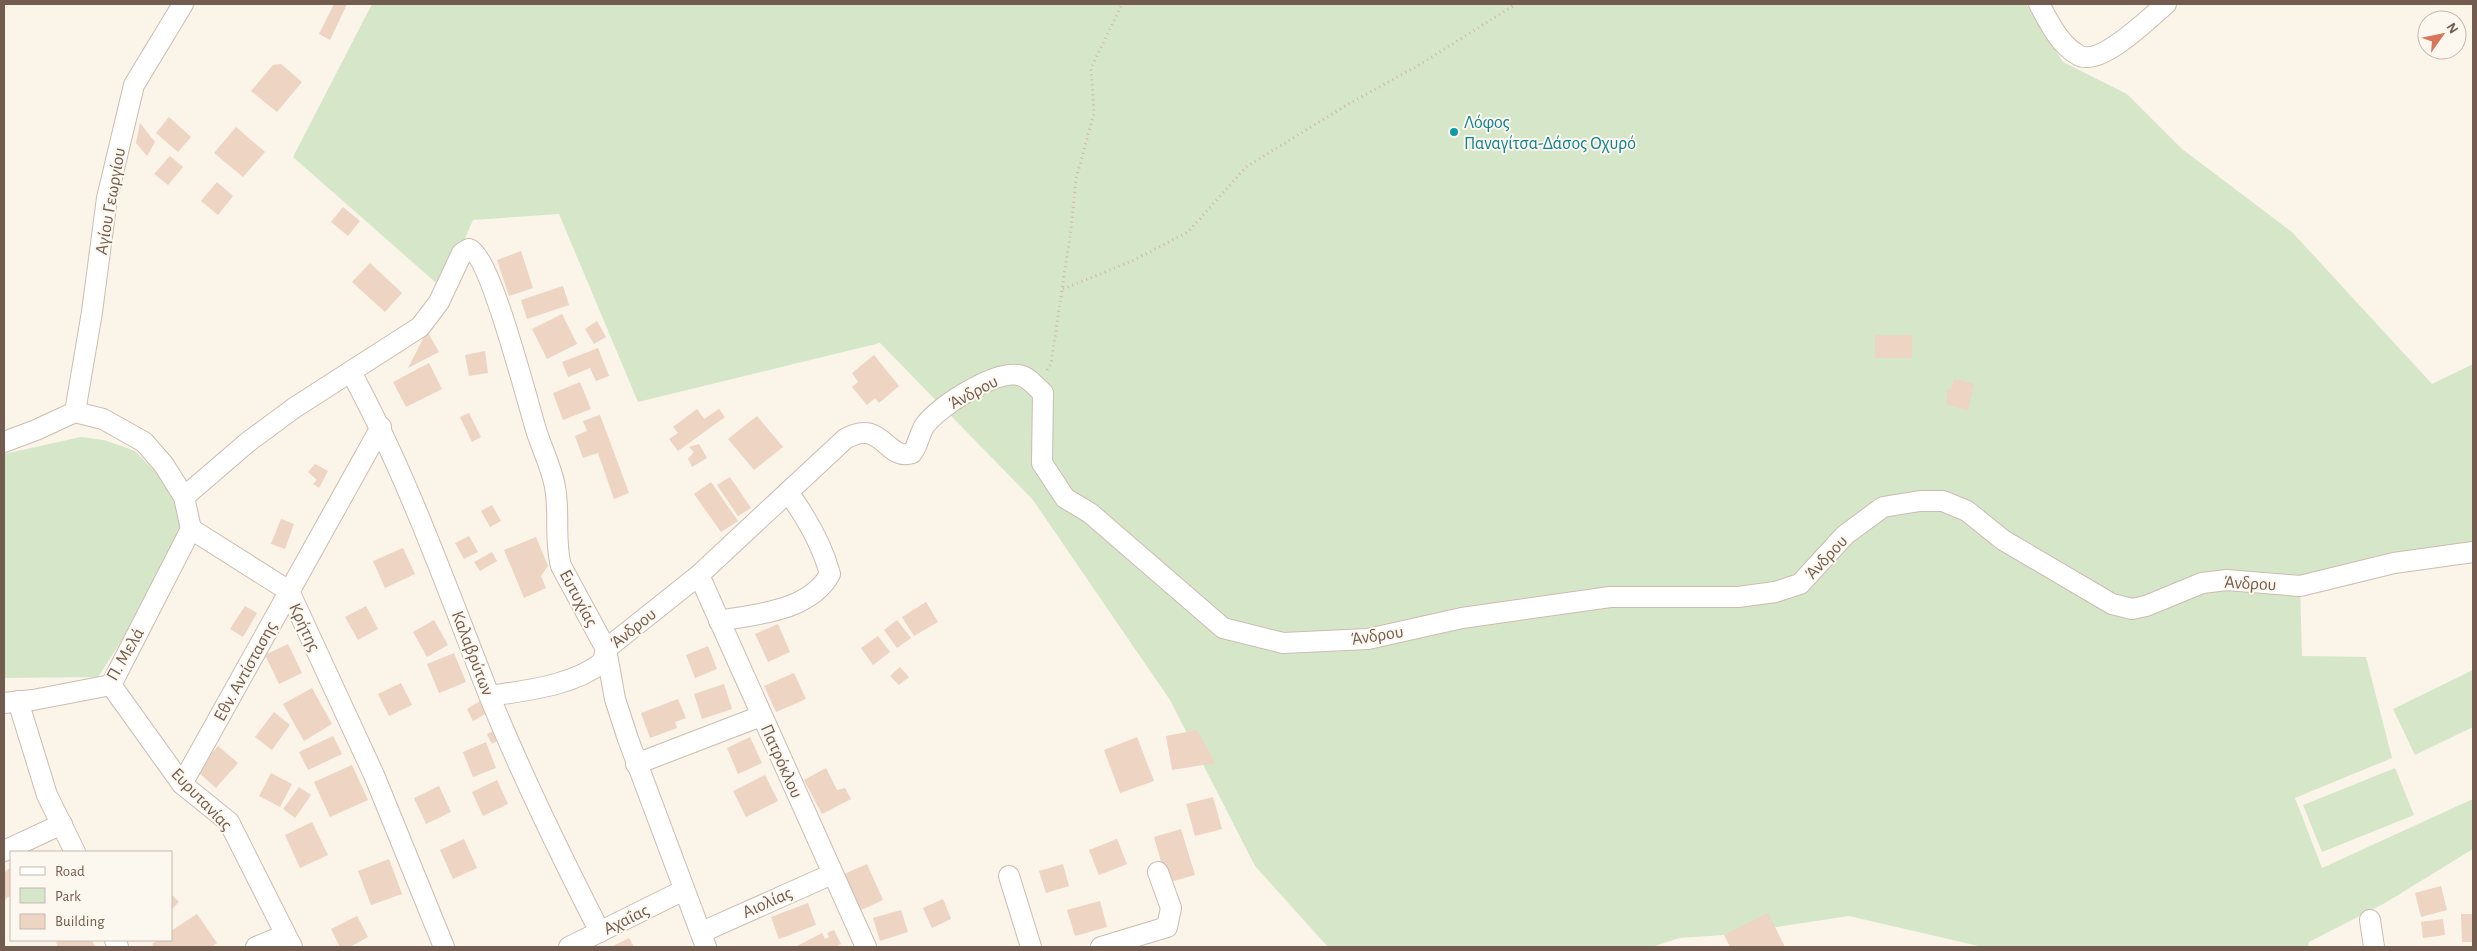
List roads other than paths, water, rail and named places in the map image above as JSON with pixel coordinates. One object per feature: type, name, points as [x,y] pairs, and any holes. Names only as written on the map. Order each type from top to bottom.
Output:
[{"type":"street","name":"Αγίου Γεωργίου","points":[[75,412],[92,312],[107,198],[134,85],[183,4]]},
{"type":"street","points":[[2039,4],[2058,36],[2079,56],[2090,58],[2100,56],[2166,4]]},
{"type":"street","name":"Ευτυχίας","points":[[351,372],[420,327],[439,302],[462,254],[466,250],[473,250],[483,264],[496,297],[537,433],[555,484],[558,555],[561,566],[606,649],[614,699],[636,764],[704,939]]},
{"type":"street","points":[[184,497],[248,442],[351,372]]},
{"type":"street","name":"Καλαβρύτων","points":[[351,372],[380,427],[434,551],[490,696],[543,820],[600,932]]},
{"type":"street","name":"Άνδρου","points":[[490,696],[532,689],[583,676],[603,662],[606,649],[699,575],[845,439],[856,433],[865,432],[875,436],[895,451],[907,454],[914,450],[918,436],[938,411],[994,379],[1007,374],[1027,378],[1043,393],[1042,464],[1065,498],[1090,513],[1223,628],[1283,643],[1368,639],[1462,618],[1610,597],[1738,597],[1775,592],[1800,584],[1846,535],[1883,507],[1920,500],[1943,501],[1967,511],[2002,540],[2112,604],[2132,609],[2146,606],[2202,583],[2227,580],[2300,586],[2394,563],[2473,552]]},
{"type":"street","points":[[4,442],[75,412],[103,419],[144,442],[164,465],[184,497],[191,529]]},
{"type":"street","name":"Εθν. Αντίστασης","points":[[182,784],[380,427]]},
{"type":"street","points":[[719,622],[771,612],[802,601],[823,587],[830,574],[826,556],[805,516],[788,492]]},
{"type":"street","name":"Κρήτης","points":[[191,529],[289,591],[374,776],[444,947]]},
{"type":"street","name":"Π. Μελά","points":[[11,702],[111,685],[191,529]]},
{"type":"street","name":"Πατρόκλου","points":[[699,575],[866,947]]},
{"type":"street","name":"Ευρυτανίας","points":[[111,685],[182,784],[229,822],[289,941]]},
{"type":"street","points":[[11,702],[47,795],[75,851]]},
{"type":"street","points":[[636,764],[761,716]]},
{"type":"street","points":[[4,851],[62,824]]},
{"type":"street","points":[[1101,947],[1167,927],[1171,908],[1158,872]]},
{"type":"street","name":"Αιολίας","points":[[704,939],[832,874]]},
{"type":"street","points":[[1008,876],[1031,947]]},
{"type":"street","name":"Αχαΐας","points":[[568,947],[684,890]]},
{"type":"street","points":[[2370,920],[2374,947]]},
{"type":"street","points":[[256,947],[289,941]]},
{"type":"place","name":"Λόφος Παναγίτσα-Δάσος Οχυρό","points":[[1454,132]]}]
